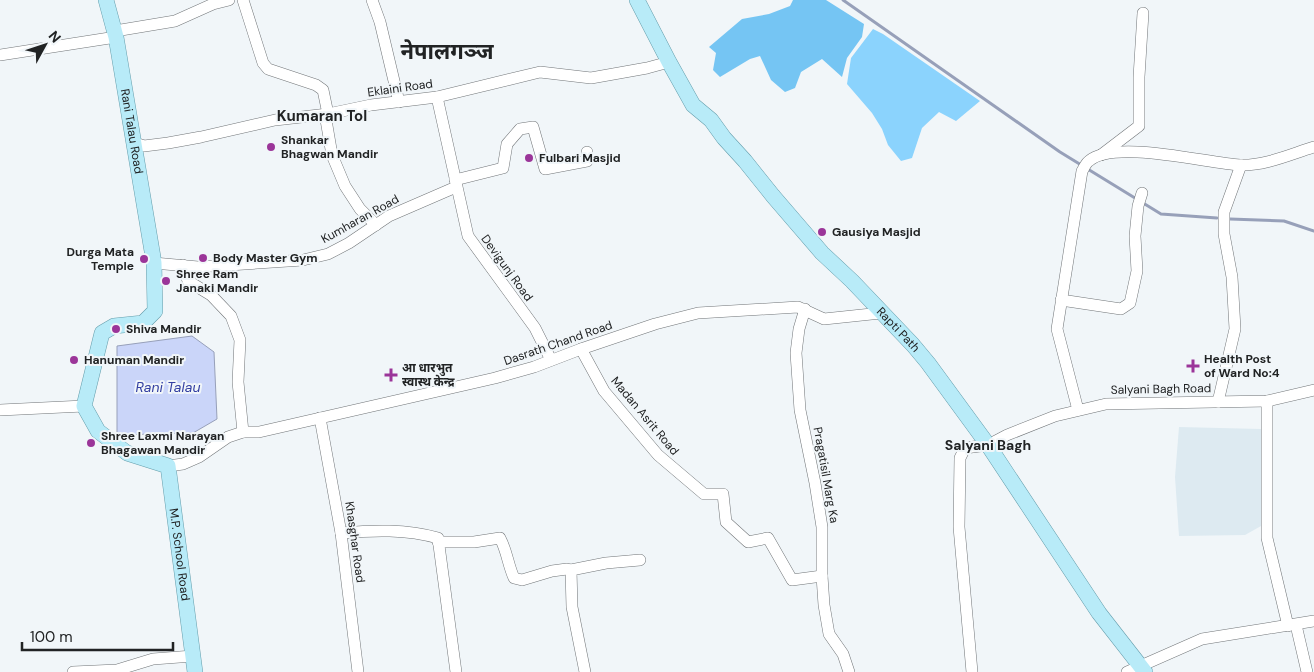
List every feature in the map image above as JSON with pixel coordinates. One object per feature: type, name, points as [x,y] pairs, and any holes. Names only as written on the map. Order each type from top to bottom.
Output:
[{"type":"main road","name":"Rani Talau Road","points":[[84,406],[102,333],[114,326],[143,323],[156,311],[154,263],[135,144],[115,34],[106,0]]},
{"type":"main road","name":"Rapti Path","points":[[637,0],[693,104],[711,120],[724,138],[822,253],[914,345],[988,445],[1138,670]]},
{"type":"main road","points":[[84,406],[98,431],[127,453],[168,466]]},
{"type":"main road","name":"M.P. School Road","points":[[168,466],[195,672]]},
{"type":"street","points":[[0,55],[175,21],[213,4],[229,0]]},
{"type":"street","points":[[243,0],[263,64],[268,69],[302,79],[323,90],[332,155],[346,186],[360,209],[376,224]]},
{"type":"street","points":[[372,0],[380,22],[399,102]]},
{"type":"street","points":[[1078,410],[1057,329],[1061,300],[1085,166],[1139,126],[1139,77],[1143,14]]},
{"type":"street","name":"Eklaini Road","points":[[135,144],[144,146],[177,141],[275,120],[437,97],[540,72],[592,78],[669,62]]},
{"type":"street","name":"Devigunj Road","points":[[437,97],[468,236],[535,328],[551,360]]},
{"type":"street","name":"Kumharan Road","points":[[154,263],[198,267],[303,260],[328,254],[349,243],[389,216],[456,183],[503,168],[507,144],[520,130],[533,127],[545,169],[587,161],[587,152]]},
{"type":"street","points":[[1100,156],[1126,151],[1241,165],[1264,162],[1314,146]]},
{"type":"street","name":"Salyani Bagh Road","points":[[972,672],[959,527],[960,458],[965,448],[988,445],[1043,420],[1106,404],[1218,402],[1235,329],[1232,277],[1224,234],[1224,212],[1241,165]]},
{"type":"street","points":[[1061,300],[1121,309],[1130,303],[1137,271],[1135,236],[1138,206],[1142,193]]},
{"type":"street","points":[[183,265],[188,281],[211,295],[230,316],[240,340],[238,382],[243,432]]},
{"type":"street","name":"Dasrath Chand Road","points":[[168,466],[183,464],[199,457],[228,437],[243,432],[259,432],[496,378],[534,367],[580,349],[655,324],[698,313],[798,307],[824,319],[881,313]]},
{"type":"street","name":"Pragatisil Marg Ka","points":[[805,309],[799,329],[796,353],[800,410],[822,527],[822,576],[829,634],[844,654],[849,672]]},
{"type":"street","name":"Madan Asrit Road","points":[[580,349],[604,391],[658,455],[704,494],[723,494],[726,522],[748,542],[768,538],[792,580],[822,576]]},
{"type":"street","points":[[1218,402],[1267,401],[1314,390]]},
{"type":"street","points":[[1267,401],[1266,538],[1307,672]]},
{"type":"street","points":[[0,410],[84,406]]},
{"type":"street","name":"Khasghar Road","points":[[320,418],[341,532],[358,672]]},
{"type":"street","points":[[341,532],[370,530],[404,532],[438,538],[456,672]]},
{"type":"street","points":[[438,542],[474,542],[500,538],[510,563],[510,571],[514,578],[522,580],[552,571],[640,560]]},
{"type":"street","points":[[571,570],[572,607],[585,672]]},
{"type":"street","points":[[1138,670],[1202,639],[1314,621]]},
{"type":"street","points":[[73,672],[117,670],[154,659],[193,656]]},
{"type":"shaded area","points":[[793,0],[826,0],[864,24],[862,37],[847,58],[842,77],[822,59],[801,72],[795,88],[785,92],[771,80],[760,56],[750,59],[720,77],[713,70],[716,53],[709,47],[742,19],[769,14],[790,6]]},
{"type":"shaded area","points":[[873,29],[980,101],[956,121],[939,112],[922,128],[912,158],[901,161],[888,145],[882,129],[872,113],[847,84],[851,58]]},
{"type":"shaded area","points":[[1179,427],[1261,429],[1261,526],[1245,535],[1179,536],[1175,477]]},
{"type":"water","name":"Rani Talau","points":[[192,336],[214,352],[217,419],[193,433],[117,435],[117,346]]},
{"type":"waterway","points":[[843,0],[1060,152],[1161,214],[1217,218]]},
{"type":"waterway","points":[[1230,219],[1284,221],[1314,231]]},
{"type":"place","name":"Shankar Bhagwan Mandir","points":[[271,147]]},
{"type":"place","name":"Fulbari Masjid","points":[[529,158]]},
{"type":"place","name":"Gausiya Masjid","points":[[822,232]]},
{"type":"place","name":"Body Master Gym","points":[[203,258]]},
{"type":"place","name":"Durga Mata Temple","points":[[144,259]]},
{"type":"place","name":"Shree Ram Janaki Mandir","points":[[166,281]]},
{"type":"place","name":"Shiva Mandir","points":[[116,329]]},
{"type":"place","name":"Hanuman Mandir","points":[[74,360]]},
{"type":"place","name":"Health Post of Ward No:4","points":[[1193,366]]},
{"type":"place","name":"आ धारभुत स्वास्थ केन्द्र","points":[[391,375]]},
{"type":"place","name":"Shree Laxmi Narayan Bhagawan Mandir","points":[[91,443]]},
{"type":"district","name":"नेपालगञ्ज","points":[[447,51]]},
{"type":"district","name":"Kumaran Tol","points":[[322,116]]},
{"type":"district","name":"Salyani Bagh","points":[[988,445]]}]
